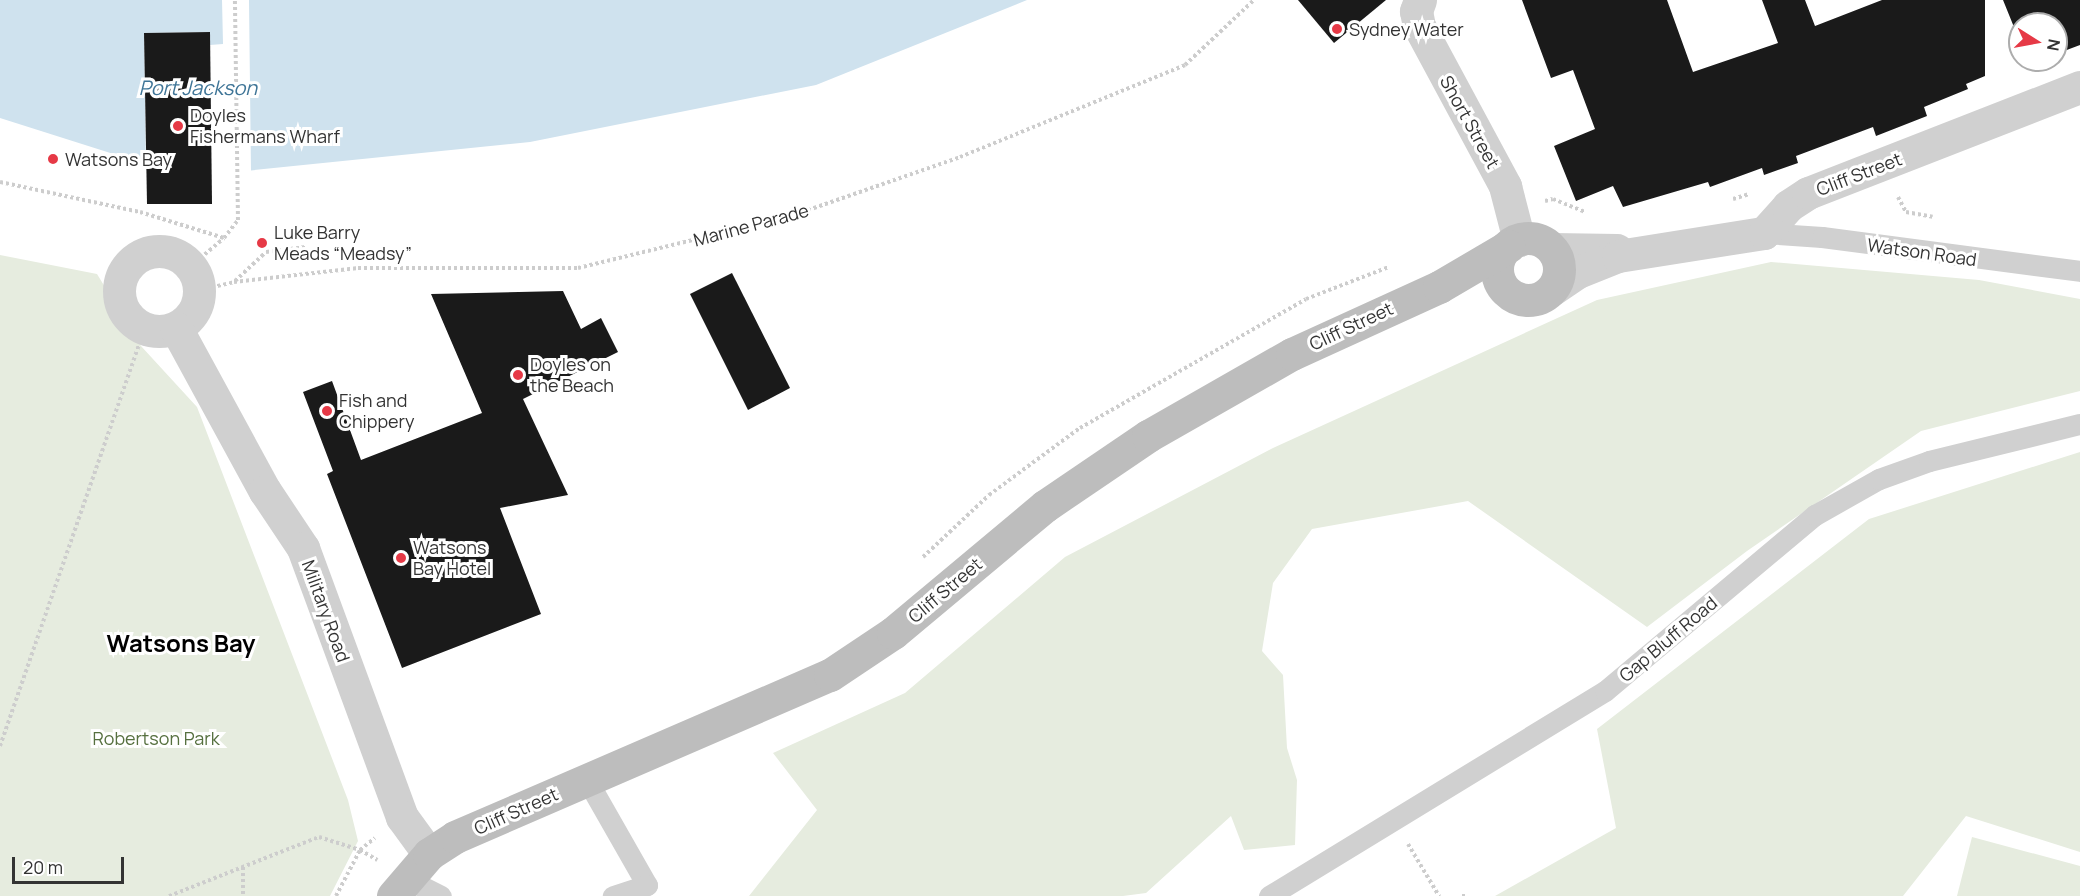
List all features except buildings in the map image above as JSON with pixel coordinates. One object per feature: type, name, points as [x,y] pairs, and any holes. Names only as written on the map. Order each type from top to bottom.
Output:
[{"type":"street","name":"Short Street","points":[[1419,3],[1419,26],[1505,186],[1514,243]]},
{"type":"street","name":"Cliff Street","points":[[1764,233],[1788,207],[1808,193],[2080,87]]},
{"type":"street","points":[[1643,250],[1552,249],[1537,239],[1514,243],[1500,257],[1498,274],[1511,294],[1528,300],[1551,290],[1598,263],[1643,250],[1764,233]]},
{"type":"street","name":"Cliff Street","points":[[429,854],[456,837],[830,675],[921,612],[1045,506],[1148,436],[1292,354],[1439,287],[1514,243]]},
{"type":"street","points":[[1551,290],[1559,266],[1552,249]]},
{"type":"street","points":[[161,250],[180,255],[195,278],[192,315],[176,328],[156,331],[137,325],[126,315],[119,294],[119,283],[130,263],[150,251],[161,250]]},
{"type":"street","name":"Cliff Street","points":[[1439,287],[1476,286],[1511,294]]},
{"type":"street","name":"Military Road","points":[[176,328],[265,491],[303,548],[402,817],[429,854]]},
{"type":"street","points":[[399,887],[429,854]]},
{"type":"lane","name":"Watson Road","points":[[1764,233],[1814,236],[2080,271]]},
{"type":"lane","name":"Gap Bluff Road","points":[[1269,896],[1605,691],[1815,515],[1870,484],[1929,461],[2080,424]]},
{"type":"lane","points":[[587,780],[647,885],[613,896]]},
{"type":"lane","points":[[399,887],[441,896]]},
{"type":"path","points":[[195,278],[238,220],[235,0]]},
{"type":"path","name":"Marine Parade","points":[[195,278],[234,282],[358,268],[578,268],[791,216],[960,158],[1185,65],[1254,0]]},
{"type":"path","points":[[0,182],[140,212],[224,238]]},
{"type":"path","points":[[1897,194],[1906,212],[1933,217]]},
{"type":"path","points":[[234,282],[266,252],[306,247]]},
{"type":"path","points":[[0,746],[141,346],[137,325]]},
{"type":"path","points":[[1394,820],[1438,896]]},
{"type":"path","points":[[169,896],[319,837],[360,850],[399,887]]},
{"type":"path","points":[[243,867],[243,896]]},
{"type":"path","points":[[1462,896],[1468,896]]},
{"type":"green space","name":"Robertson Park","points":[[0,255],[97,274],[141,346],[197,407],[348,800],[358,841],[330,896],[0,896]]},
{"type":"green space","points":[[1771,262],[1979,280],[2080,299],[2080,391],[1921,431],[1747,551],[1647,627],[1468,501],[1312,529],[1273,583],[1262,651],[1283,675],[1287,748],[1297,780],[1295,845],[1244,850],[1231,816],[1146,893],[1123,896],[749,896],[817,810],[773,753],[905,693],[1065,557],[1273,448],[1597,300]]},
{"type":"green space","points":[[2080,452],[2080,852],[1966,816],[1903,896],[1495,896],[1616,828],[1597,729],[1869,519]]},
{"type":"green space","points":[[1972,837],[2080,866],[2080,896],[1957,896]]},
{"type":"water","name":"Port Jackson","points":[[0,0],[1027,0],[816,85],[530,142],[186,177],[0,118]]},
{"type":"pier","points":[[222,0],[249,0],[251,173],[186,180],[146,167],[144,33],[209,32],[210,45],[223,44]]},
{"type":"place","name":"Sydney Water","points":[[1337,29]]},
{"type":"place","name":"Doyles Fishermans Wharf","points":[[178,126]]},
{"type":"place","name":"Watsons Bay","points":[[53,159]]},
{"type":"place","name":"Luke Barry Meads “Meadsy”","points":[[262,243]]},
{"type":"place","name":"Doyles on the Beach","points":[[518,375]]},
{"type":"place","name":"Fish and Chippery","points":[[327,411]]},
{"type":"place","name":"Watsons Bay Hotel","points":[[401,558]]},
{"type":"district","name":"Watsons Bay","points":[[181,643]]}]
